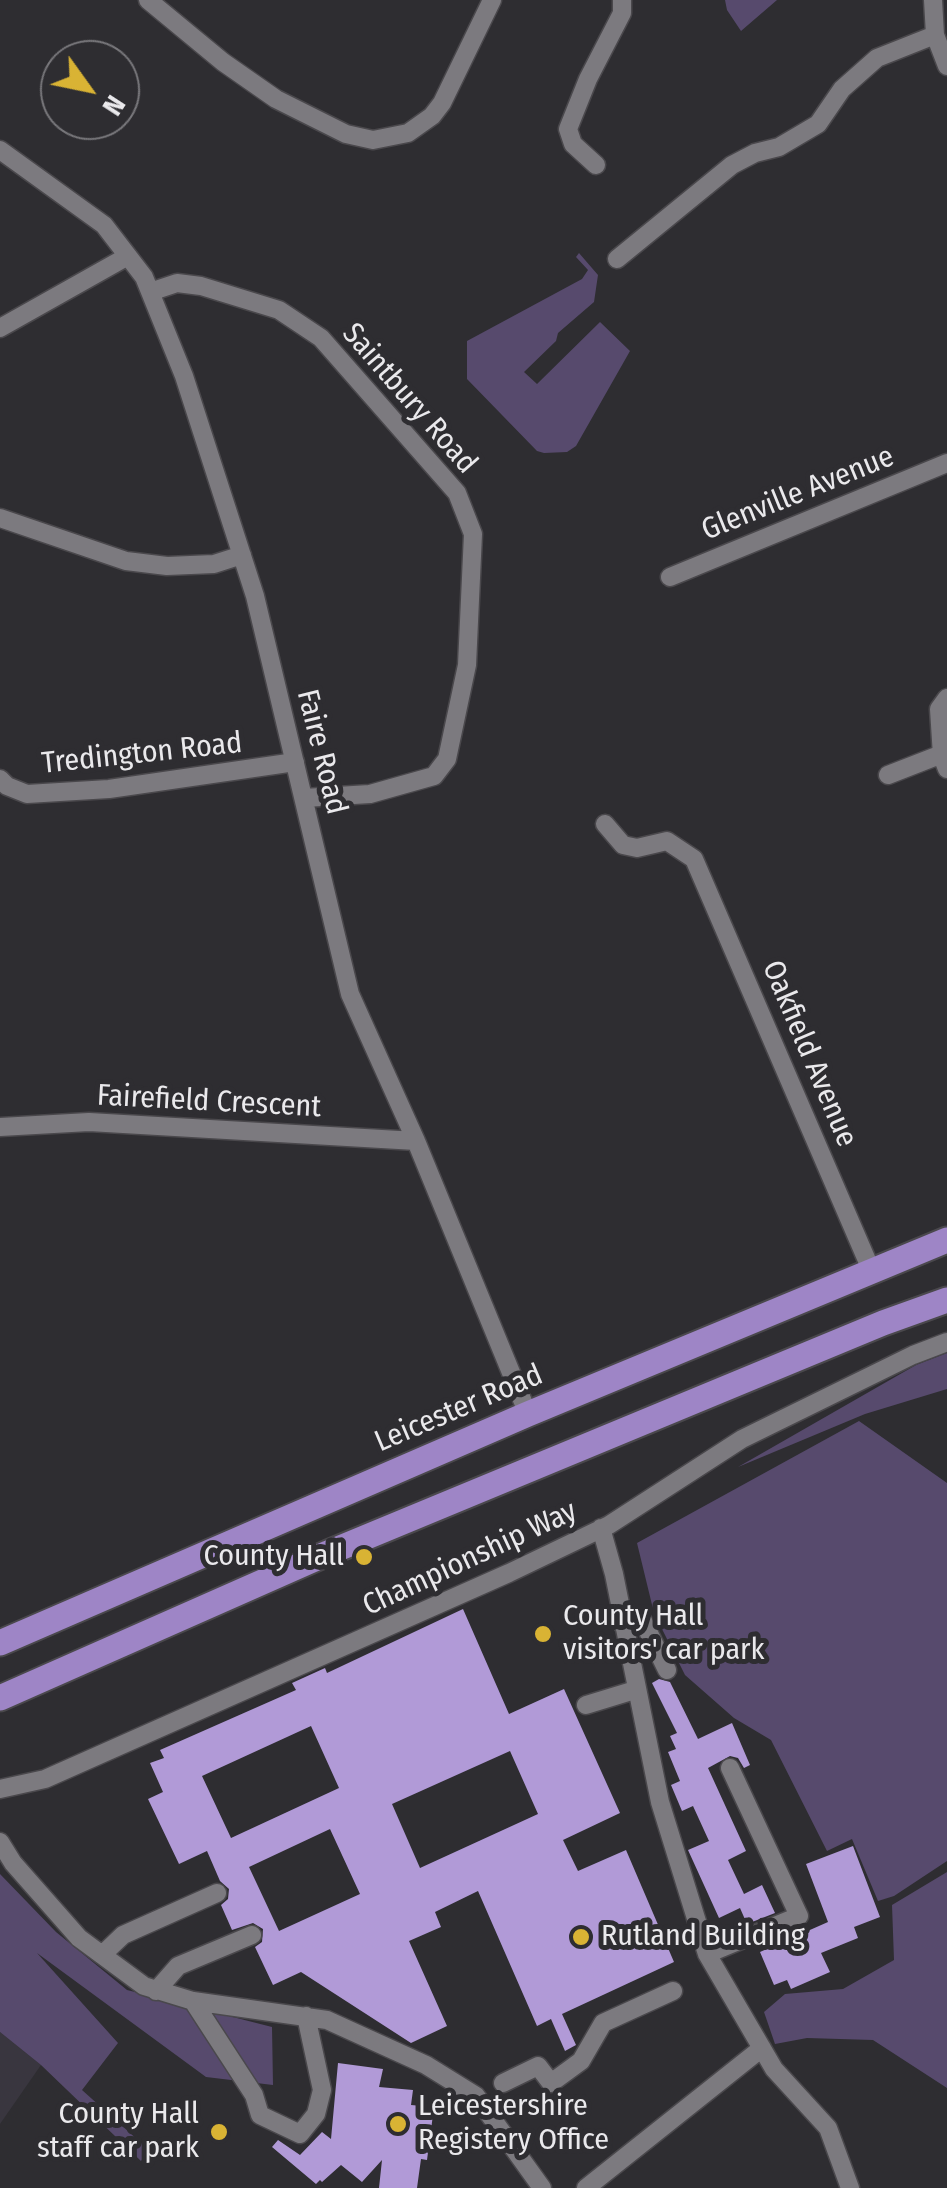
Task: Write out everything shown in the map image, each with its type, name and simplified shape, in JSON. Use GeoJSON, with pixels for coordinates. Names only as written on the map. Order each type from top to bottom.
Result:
{"type":"FeatureCollection","features":[{"type":"Feature","properties":{"kind":"highway","name":"Leicester Road"},"geometry":{"type":"LineString","coordinates":[[0,1643],[528,1414],[947,1240]]}},
{"type":"Feature","properties":{"kind":"highway"},"geometry":{"type":"LineString","coordinates":[[0,1698],[328,1553],[947,1300]]}},
{"type":"Feature","properties":{"kind":"street"},"geometry":{"type":"LineString","coordinates":[[148,0],[223,62],[276,99],[346,134],[373,140],[408,133],[432,116],[492,0]]}},
{"type":"Feature","properties":{"kind":"street"},"geometry":{"type":"LineString","coordinates":[[596,164],[574,144],[568,129],[588,79],[622,14],[622,0]]}},
{"type":"Feature","properties":{"kind":"street"},"geometry":{"type":"LineString","coordinates":[[933,0],[947,66]]}},
{"type":"Feature","properties":{"kind":"street"},"geometry":{"type":"LineString","coordinates":[[617,260],[732,166],[779,147],[818,124],[842,89],[877,58],[939,28]]}},
{"type":"Feature","properties":{"kind":"street","name":"Faire Road"},"geometry":{"type":"LineString","coordinates":[[0,150],[104,225],[144,277],[184,376],[255,596],[350,994],[416,1141],[528,1414]]}},
{"type":"Feature","properties":{"kind":"street"},"geometry":{"type":"LineString","coordinates":[[0,328],[128,256]]}},
{"type":"Feature","properties":{"kind":"street","name":"Saintbury Road"},"geometry":{"type":"LineString","coordinates":[[150,292],[177,283],[201,286],[279,310],[322,338],[457,493],[473,534],[467,665],[447,759],[434,776],[370,794],[304,798]]}},
{"type":"Feature","properties":{"kind":"street","name":"Glenville Avenue"},"geometry":{"type":"LineString","coordinates":[[670,577],[947,463]]}},
{"type":"Feature","properties":{"kind":"street"},"geometry":{"type":"LineString","coordinates":[[0,518],[126,561],[167,566],[214,564],[242,555]]}},
{"type":"Feature","properties":{"kind":"street"},"geometry":{"type":"LineString","coordinates":[[888,775],[944,762],[939,709],[947,698]]}},
{"type":"Feature","properties":{"kind":"street","name":"Tredington Road"},"geometry":{"type":"LineString","coordinates":[[0,779],[27,794],[128,787],[295,762]]}},
{"type":"Feature","properties":{"kind":"street","name":"Oakfield Avenue"},"geometry":{"type":"LineString","coordinates":[[605,824],[623,845],[638,848],[667,841],[694,859],[872,1272]]}},
{"type":"Feature","properties":{"kind":"street","name":"Fairefield Crescent"},"geometry":{"type":"LineString","coordinates":[[0,1127],[89,1122],[416,1141]]}},
{"type":"Feature","properties":{"kind":"street","name":"Championship Way"},"geometry":{"type":"LineString","coordinates":[[0,1789],[46,1779],[470,1591],[601,1528],[742,1439],[947,1342]]}},
{"type":"Feature","properties":{"kind":"street"},"geometry":{"type":"LineString","coordinates":[[601,1528],[660,1802],[707,1954],[774,2069],[828,2128],[850,2188]]}},
{"type":"Feature","properties":{"kind":"street"},"geometry":{"type":"LineString","coordinates":[[623,1624],[643,1621],[666,1670]]}},
{"type":"Feature","properties":{"kind":"street"},"geometry":{"type":"LineString","coordinates":[[586,1705],[635,1690]]}},
{"type":"Feature","properties":{"kind":"street"},"geometry":{"type":"LineString","coordinates":[[707,1954],[800,1916],[730,1768]]}},
{"type":"Feature","properties":{"kind":"street"},"geometry":{"type":"LineString","coordinates":[[0,1842],[79,1938],[156,1990],[193,2002],[327,2020],[426,2064],[476,2096],[542,2188]]}},
{"type":"Feature","properties":{"kind":"street"},"geometry":{"type":"LineString","coordinates":[[102,1955],[123,1936],[217,1893]]}},
{"type":"Feature","properties":{"kind":"street"},"geometry":{"type":"LineString","coordinates":[[156,1990],[178,1966],[252,1935]]}},
{"type":"Feature","properties":{"kind":"street"},"geometry":{"type":"LineString","coordinates":[[504,2083],[538,2066],[551,2082],[581,2061],[604,2023],[674,1991]]}},
{"type":"Feature","properties":{"kind":"street"},"geometry":{"type":"LineString","coordinates":[[193,2002],[254,2095],[260,2115],[300,2134],[316,2114],[322,2090],[306,2016]]}},
{"type":"Feature","properties":{"kind":"street"},"geometry":{"type":"LineString","coordinates":[[586,2188],[762,2048]]}},
{"type":"Feature","properties":{"kind":"shaded area"},"geometry":{"type":"Polygon","coordinates":[[[725,0],[777,0],[741,31],[725,0]]]}},
{"type":"Feature","properties":{"kind":"shaded area"},"geometry":{"type":"Polygon","coordinates":[[[579,253],[598,275],[594,302],[558,333],[556,341],[524,372],[537,384],[600,322],[630,351],[576,446],[567,452],[544,453],[537,451],[467,379],[467,341],[582,279],[588,270],[576,257],[579,253]]]}},
{"type":"Feature","properties":{"kind":"shaded area"},"geometry":{"type":"Polygon","coordinates":[[[947,1353],[947,1389],[865,1414],[738,1467],[916,1365],[947,1353]]]}},
{"type":"Feature","properties":{"kind":"shaded area"},"geometry":{"type":"Polygon","coordinates":[[[859,1421],[947,1483],[947,1861],[894,1896],[878,1901],[852,1839],[827,1851],[771,1740],[734,1718],[685,1675],[654,1613],[637,1543],[859,1421]]]}},
{"type":"Feature","properties":{"kind":"shaded area"},"geometry":{"type":"Polygon","coordinates":[[[947,1872],[947,2088],[873,2040],[807,2038],[775,2044],[764,2012],[785,1994],[843,1989],[894,1960],[892,1905],[947,1872]]]}},
{"type":"Feature","properties":{"kind":"shaded area"},"geometry":{"type":"Polygon","coordinates":[[[0,1874],[56,1932],[127,1990],[272,2027],[273,2085],[206,2077],[37,1953],[118,2043],[82,2090],[149,2150],[141,2161],[41,2065],[0,2032],[0,1874]]]}},
{"type":"Feature","properties":{"kind":"shaded area"},"geometry":{"type":"Polygon","coordinates":[[[0,2032],[41,2065],[0,2124],[0,2032]]]}},
{"type":"Feature","properties":{"kind":"building"},"geometry":{"type":"Polygon","coordinates":[[[463,1609],[509,1714],[564,1689],[620,1813],[563,1840],[578,1871],[626,1850],[674,1962],[562,2014],[576,2045],[565,2051],[551,2019],[537,2026],[478,1891],[435,1912],[441,1927],[409,1941],[447,2026],[411,2043],[301,1972],[273,1985],[255,1947],[262,1942],[263,1929],[253,1923],[232,1930],[221,1905],[228,1899],[229,1889],[220,1881],[207,1851],[179,1864],[148,1799],[163,1792],[150,1763],[164,1758],[160,1750],[296,1690],[292,1683],[325,1668],[327,1673],[463,1609]],[[311,1726],[202,1776],[231,1838],[339,1788],[311,1726]],[[510,1751],[392,1804],[420,1868],[538,1814],[510,1751]],[[330,1829],[249,1867],[279,1931],[360,1894],[330,1829]]]}},
{"type":"Feature","properties":{"kind":"building"},"geometry":{"type":"Polygon","coordinates":[[[659,1679],[670,1682],[698,1739],[732,1723],[750,1765],[744,1768],[738,1758],[730,1756],[708,1768],[746,1851],[728,1860],[744,1894],[762,1885],[775,1913],[747,1924],[740,1908],[719,1918],[688,1850],[709,1841],[693,1806],[682,1811],[671,1785],[680,1781],[668,1752],[676,1749],[670,1736],[677,1733],[652,1683],[659,1679]]]}},
{"type":"Feature","properties":{"kind":"building"},"geometry":{"type":"Polygon","coordinates":[[[853,1846],[880,1917],[854,1927],[858,1938],[821,1953],[830,1972],[791,1989],[787,1980],[774,1985],[760,1952],[828,1922],[806,1864],[853,1846]]]}},
{"type":"Feature","properties":{"kind":"building","name":"Leicestershire Registery Office"},"geometry":{"type":"Polygon","coordinates":[[[338,2063],[383,2069],[379,2087],[413,2090],[411,2105],[434,2107],[427,2160],[421,2159],[417,2188],[379,2188],[382,2160],[362,2182],[341,2165],[316,2184],[272,2147],[278,2140],[300,2155],[322,2132],[331,2139],[338,2063]]]}},
{"type":"Feature","properties":{"kind":"place","name":"County Hall"},"geometry":{"type":"Point","coordinates":[364,1557]}},
{"type":"Feature","properties":{"kind":"place","name":"County Hall visitors' car park"},"geometry":{"type":"Point","coordinates":[543,1634]}},
{"type":"Feature","properties":{"kind":"place","name":"Rutland Building"},"geometry":{"type":"Point","coordinates":[581,1937]}},
{"type":"Feature","properties":{"kind":"place","name":"Leicestershire Registery Office"},"geometry":{"type":"Point","coordinates":[398,2124]}},
{"type":"Feature","properties":{"kind":"place","name":"County Hall staff car park"},"geometry":{"type":"Point","coordinates":[219,2132]}}]}
